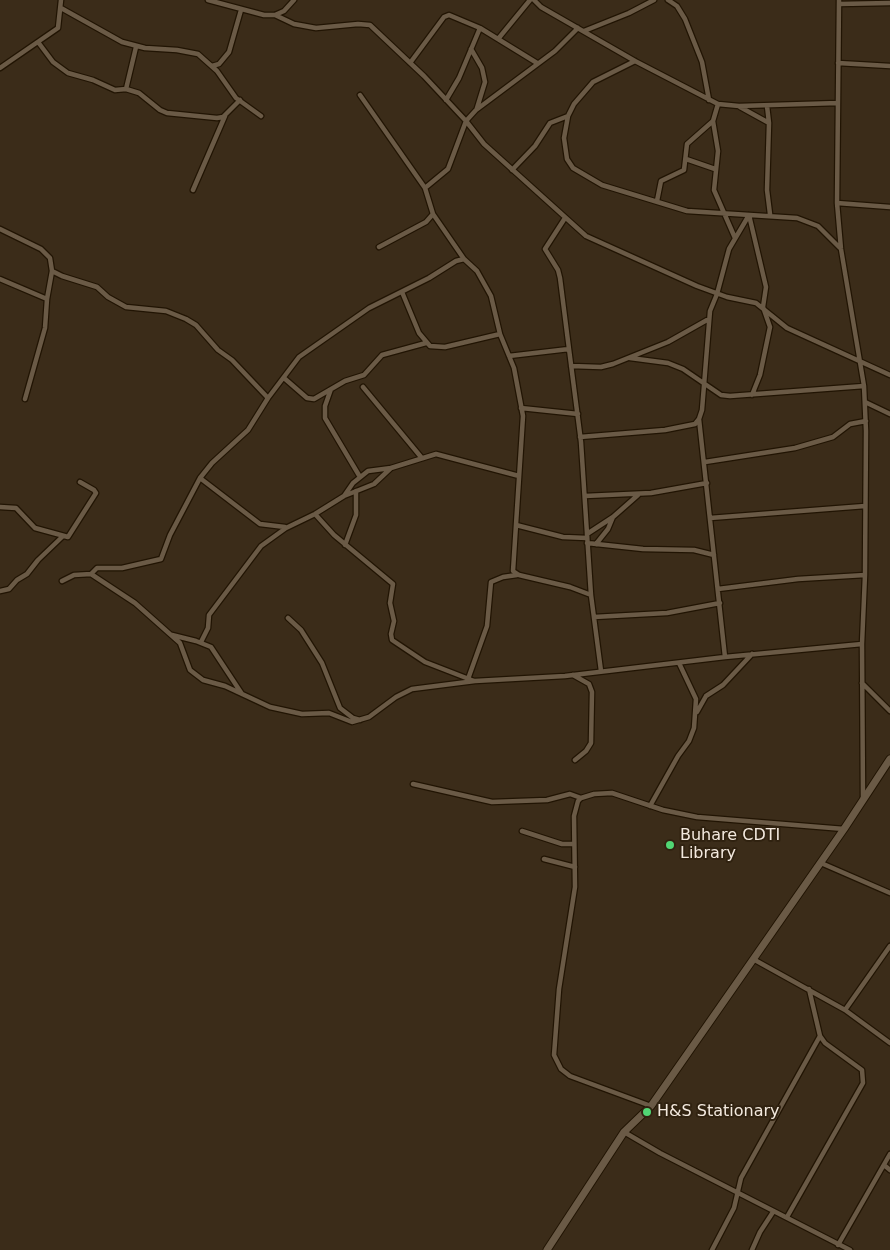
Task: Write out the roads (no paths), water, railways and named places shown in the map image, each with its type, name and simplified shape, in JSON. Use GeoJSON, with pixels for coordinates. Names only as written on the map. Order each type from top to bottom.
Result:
{"type":"FeatureCollection","features":[{"type":"Feature","properties":{"kind":"main road"},"geometry":{"type":"LineString","coordinates":[[548,1250],[624,1132],[651,1106],[821,863],[890,759]]}},
{"type":"Feature","properties":{"kind":"street"},"geometry":{"type":"LineString","coordinates":[[0,68],[58,28],[61,0]]}},
{"type":"Feature","properties":{"kind":"street"},"geometry":{"type":"LineString","coordinates":[[208,0],[264,15],[275,15],[284,11],[294,0]]}},
{"type":"Feature","properties":{"kind":"street"},"geometry":{"type":"LineString","coordinates":[[498,39],[530,0]]}},
{"type":"Feature","properties":{"kind":"street"},"geometry":{"type":"LineString","coordinates":[[534,0],[541,7],[635,61],[718,104],[766,106],[838,103]]}},
{"type":"Feature","properties":{"kind":"street"},"geometry":{"type":"LineString","coordinates":[[584,30],[629,13],[654,0]]}},
{"type":"Feature","properties":{"kind":"street"},"geometry":{"type":"LineString","coordinates":[[668,0],[678,6],[685,19],[702,62],[709,100]]}},
{"type":"Feature","properties":{"kind":"street"},"geometry":{"type":"LineString","coordinates":[[864,798],[862,644],[865,575],[866,421],[861,363],[841,249],[837,203],[839,2],[890,3]]}},
{"type":"Feature","properties":{"kind":"street"},"geometry":{"type":"LineString","coordinates":[[61,8],[111,37],[136,46],[198,54],[212,66],[240,100],[261,116]]}},
{"type":"Feature","properties":{"kind":"street"},"geometry":{"type":"LineString","coordinates":[[212,66],[219,64],[229,52],[241,10]]}},
{"type":"Feature","properties":{"kind":"street"},"geometry":{"type":"LineString","coordinates":[[275,15],[294,24],[316,28],[358,24],[370,25],[410,62],[466,121],[484,144],[586,236],[600,244],[652,264],[718,294],[751,301],[763,307],[775,320],[787,328],[890,375]]}},
{"type":"Feature","properties":{"kind":"street"},"geometry":{"type":"LineString","coordinates":[[410,62],[444,17],[454,16],[480,28],[536,64]]}},
{"type":"Feature","properties":{"kind":"street"},"geometry":{"type":"LineString","coordinates":[[446,100],[459,78],[480,28]]}},
{"type":"Feature","properties":{"kind":"street"},"geometry":{"type":"LineString","coordinates":[[425,188],[448,169],[466,121],[476,110],[564,44],[578,28]]}},
{"type":"Feature","properties":{"kind":"street"},"geometry":{"type":"LineString","coordinates":[[38,42],[53,62],[68,73],[93,80],[115,90],[126,88],[139,93],[160,110],[217,118],[226,114],[240,100]]}},
{"type":"Feature","properties":{"kind":"street"},"geometry":{"type":"LineString","coordinates":[[126,88],[136,46]]}},
{"type":"Feature","properties":{"kind":"street"},"geometry":{"type":"LineString","coordinates":[[471,49],[482,68],[485,82],[476,110]]}},
{"type":"Feature","properties":{"kind":"street"},"geometry":{"type":"LineString","coordinates":[[635,61],[594,82],[582,92],[568,116],[564,148],[567,159],[573,168],[602,185],[687,211],[724,215],[770,214],[808,221],[826,232],[841,249]]}},
{"type":"Feature","properties":{"kind":"street"},"geometry":{"type":"LineString","coordinates":[[838,63],[890,66]]}},
{"type":"Feature","properties":{"kind":"street"},"geometry":{"type":"LineString","coordinates":[[360,95],[425,188],[433,214],[464,260],[477,271],[485,282],[500,334],[509,356],[521,408],[522,429],[514,573],[591,595]]}},
{"type":"Feature","properties":{"kind":"street"},"geometry":{"type":"LineString","coordinates":[[718,104],[713,121],[718,151],[714,190],[735,238]]}},
{"type":"Feature","properties":{"kind":"street"},"geometry":{"type":"LineString","coordinates":[[739,106],[769,123]]}},
{"type":"Feature","properties":{"kind":"street"},"geometry":{"type":"LineString","coordinates":[[766,106],[769,123],[767,190],[770,214]]}},
{"type":"Feature","properties":{"kind":"street"},"geometry":{"type":"LineString","coordinates":[[193,190],[226,114]]}},
{"type":"Feature","properties":{"kind":"street"},"geometry":{"type":"LineString","coordinates":[[512,170],[535,146],[550,122],[568,116]]}},
{"type":"Feature","properties":{"kind":"street"},"geometry":{"type":"LineString","coordinates":[[657,201],[661,181],[684,170],[687,144],[713,121]]}},
{"type":"Feature","properties":{"kind":"street"},"geometry":{"type":"LineString","coordinates":[[686,158],[715,169]]}},
{"type":"Feature","properties":{"kind":"street"},"geometry":{"type":"LineString","coordinates":[[837,203],[890,207]]}},
{"type":"Feature","properties":{"kind":"street"},"geometry":{"type":"LineString","coordinates":[[378,247],[426,222],[433,214]]}},
{"type":"Feature","properties":{"kind":"street"},"geometry":{"type":"LineString","coordinates":[[580,436],[665,430],[695,424],[699,419],[702,410],[707,320],[718,294],[725,261],[735,238],[749,215]]}},
{"type":"Feature","properties":{"kind":"street"},"geometry":{"type":"LineString","coordinates":[[749,215],[766,287],[763,307],[770,327],[760,375],[752,395]]}},
{"type":"Feature","properties":{"kind":"street"},"geometry":{"type":"LineString","coordinates":[[565,218],[545,250],[558,270],[570,349],[580,436],[591,595],[601,671]]}},
{"type":"Feature","properties":{"kind":"street"},"geometry":{"type":"LineString","coordinates":[[0,229],[47,253],[50,258],[52,271],[47,299],[45,328],[25,399]]}},
{"type":"Feature","properties":{"kind":"street"},"geometry":{"type":"LineString","coordinates":[[62,581],[74,575],[91,574],[98,568],[122,568],[161,559],[173,528],[200,478],[212,463],[248,430],[268,398],[299,357],[310,347],[369,308],[402,292],[456,261],[464,260]]}},
{"type":"Feature","properties":{"kind":"street"},"geometry":{"type":"LineString","coordinates":[[52,271],[97,287],[108,298],[126,307],[166,311],[186,318],[196,325],[218,350],[236,364],[268,398]]}},
{"type":"Feature","properties":{"kind":"street"},"geometry":{"type":"LineString","coordinates":[[0,279],[47,299]]}},
{"type":"Feature","properties":{"kind":"street"},"geometry":{"type":"LineString","coordinates":[[402,292],[419,333],[426,343],[437,348],[500,334]]}},
{"type":"Feature","properties":{"kind":"street"},"geometry":{"type":"LineString","coordinates":[[571,366],[601,367],[630,358],[668,342],[707,320]]}},
{"type":"Feature","properties":{"kind":"street"},"geometry":{"type":"LineString","coordinates":[[284,378],[310,399],[318,398],[331,389],[364,375],[382,356],[426,343]]}},
{"type":"Feature","properties":{"kind":"street"},"geometry":{"type":"LineString","coordinates":[[509,356],[570,349]]}},
{"type":"Feature","properties":{"kind":"street"},"geometry":{"type":"LineString","coordinates":[[630,358],[668,364],[683,369],[721,395],[752,395],[864,386]]}},
{"type":"Feature","properties":{"kind":"street"},"geometry":{"type":"LineString","coordinates":[[363,388],[421,458]]}},
{"type":"Feature","properties":{"kind":"street"},"geometry":{"type":"LineString","coordinates":[[331,389],[325,406],[325,418],[360,477]]}},
{"type":"Feature","properties":{"kind":"street"},"geometry":{"type":"LineString","coordinates":[[865,402],[890,414]]}},
{"type":"Feature","properties":{"kind":"street"},"geometry":{"type":"LineString","coordinates":[[521,408],[578,414]]}},
{"type":"Feature","properties":{"kind":"street"},"geometry":{"type":"LineString","coordinates":[[699,419],[725,656]]}},
{"type":"Feature","properties":{"kind":"street"},"geometry":{"type":"LineString","coordinates":[[705,462],[795,448],[833,437],[850,424],[866,421]]}},
{"type":"Feature","properties":{"kind":"street"},"geometry":{"type":"LineString","coordinates":[[344,496],[360,477],[375,468],[391,468],[436,454],[519,476]]}},
{"type":"Feature","properties":{"kind":"street"},"geometry":{"type":"LineString","coordinates":[[201,642],[208,628],[209,616],[249,559],[261,546],[286,528],[315,514],[344,496],[374,484],[391,468]]}},
{"type":"Feature","properties":{"kind":"street"},"geometry":{"type":"LineString","coordinates":[[200,478],[260,524],[286,528]]}},
{"type":"Feature","properties":{"kind":"street"},"geometry":{"type":"LineString","coordinates":[[0,507],[16,508],[32,526],[62,537],[68,537],[95,495],[94,490],[80,482]]}},
{"type":"Feature","properties":{"kind":"street"},"geometry":{"type":"LineString","coordinates":[[584,496],[638,495],[707,483]]}},
{"type":"Feature","properties":{"kind":"street"},"geometry":{"type":"LineString","coordinates":[[345,545],[356,515],[356,491]]}},
{"type":"Feature","properties":{"kind":"street"},"geometry":{"type":"LineString","coordinates":[[587,538],[638,495]]}},
{"type":"Feature","properties":{"kind":"street"},"geometry":{"type":"LineString","coordinates":[[710,518],[865,506]]}},
{"type":"Feature","properties":{"kind":"street"},"geometry":{"type":"LineString","coordinates":[[315,514],[345,545],[393,584],[390,603],[393,617],[392,640],[425,662],[475,681]]}},
{"type":"Feature","properties":{"kind":"street"},"geometry":{"type":"LineString","coordinates":[[596,544],[608,529],[613,516]]}},
{"type":"Feature","properties":{"kind":"street"},"geometry":{"type":"LineString","coordinates":[[516,525],[563,537],[587,538],[596,544],[643,549],[694,550],[714,555]]}},
{"type":"Feature","properties":{"kind":"street"},"geometry":{"type":"LineString","coordinates":[[0,591],[9,590],[62,537]]}},
{"type":"Feature","properties":{"kind":"street"},"geometry":{"type":"LineString","coordinates":[[91,574],[135,604],[180,643],[190,670],[203,680],[258,703],[286,711],[302,714],[329,713],[352,722],[362,721],[396,697],[412,689],[475,681],[573,675],[725,656],[862,644]]}},
{"type":"Feature","properties":{"kind":"street"},"geometry":{"type":"LineString","coordinates":[[468,679],[487,626],[491,582],[502,577],[519,575]]}},
{"type":"Feature","properties":{"kind":"street"},"geometry":{"type":"LineString","coordinates":[[718,588],[798,579],[865,575]]}},
{"type":"Feature","properties":{"kind":"street"},"geometry":{"type":"LineString","coordinates":[[594,617],[667,613],[720,603]]}},
{"type":"Feature","properties":{"kind":"street"},"geometry":{"type":"LineString","coordinates":[[288,618],[301,630],[322,663],[340,708],[353,718],[362,721]]}},
{"type":"Feature","properties":{"kind":"street"},"geometry":{"type":"LineString","coordinates":[[171,635],[201,642],[215,652],[242,695]]}},
{"type":"Feature","properties":{"kind":"street"},"geometry":{"type":"LineString","coordinates":[[696,713],[706,696],[723,685],[752,654]]}},
{"type":"Feature","properties":{"kind":"street"},"geometry":{"type":"LineString","coordinates":[[650,806],[693,732],[696,699],[679,663]]}},
{"type":"Feature","properties":{"kind":"street"},"geometry":{"type":"LineString","coordinates":[[573,675],[589,684],[592,692],[591,743],[586,751],[575,760]]}},
{"type":"Feature","properties":{"kind":"street"},"geometry":{"type":"LineString","coordinates":[[862,683],[890,711]]}},
{"type":"Feature","properties":{"kind":"street"},"geometry":{"type":"LineString","coordinates":[[413,784],[492,802],[548,800],[570,794],[581,798],[601,793],[612,793],[650,806],[687,815],[722,820],[844,829]]}},
{"type":"Feature","properties":{"kind":"street"},"geometry":{"type":"LineString","coordinates":[[581,798],[576,806],[574,844],[575,887],[556,1017],[555,1059],[561,1069],[570,1076],[651,1106]]}},
{"type":"Feature","properties":{"kind":"street"},"geometry":{"type":"LineString","coordinates":[[522,831],[562,844],[574,844]]}},
{"type":"Feature","properties":{"kind":"street"},"geometry":{"type":"LineString","coordinates":[[544,859],[575,867]]}},
{"type":"Feature","properties":{"kind":"street"},"geometry":{"type":"LineString","coordinates":[[821,863],[890,893]]}},
{"type":"Feature","properties":{"kind":"street"},"geometry":{"type":"LineString","coordinates":[[846,1010],[890,946]]}},
{"type":"Feature","properties":{"kind":"street"},"geometry":{"type":"LineString","coordinates":[[753,959],[846,1010],[890,1043]]}},
{"type":"Feature","properties":{"kind":"street"},"geometry":{"type":"LineString","coordinates":[[787,1216],[863,1083],[862,1070],[825,1043],[820,1036],[809,989]]}},
{"type":"Feature","properties":{"kind":"street"},"geometry":{"type":"LineString","coordinates":[[712,1250],[733,1213],[746,1170],[820,1036]]}},
{"type":"Feature","properties":{"kind":"street"},"geometry":{"type":"LineString","coordinates":[[624,1132],[650,1148],[773,1212],[787,1216],[850,1250]]}},
{"type":"Feature","properties":{"kind":"street"},"geometry":{"type":"LineString","coordinates":[[838,1245],[890,1154]]}},
{"type":"Feature","properties":{"kind":"street"},"geometry":{"type":"LineString","coordinates":[[884,1165],[890,1170]]}},
{"type":"Feature","properties":{"kind":"street"},"geometry":{"type":"LineString","coordinates":[[752,1250],[773,1212]]}},
{"type":"Feature","properties":{"kind":"place","name":"Buhare CDTI Library"},"geometry":{"type":"Point","coordinates":[670,845]}},
{"type":"Feature","properties":{"kind":"place","name":"H&S Stationary"},"geometry":{"type":"Point","coordinates":[647,1112]}}]}
